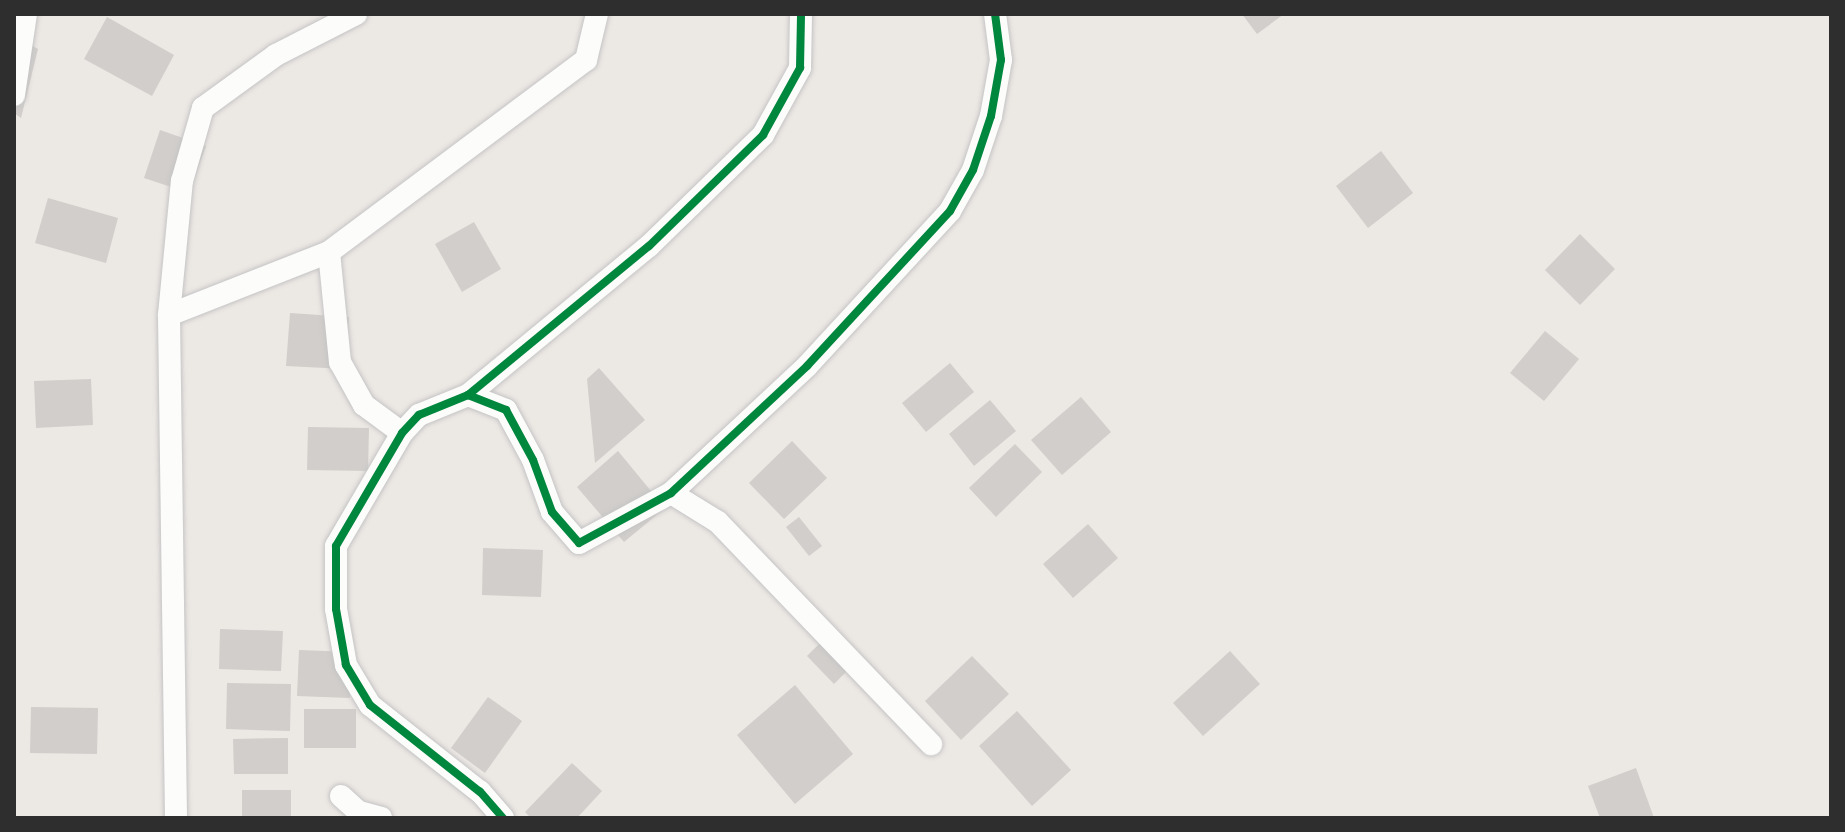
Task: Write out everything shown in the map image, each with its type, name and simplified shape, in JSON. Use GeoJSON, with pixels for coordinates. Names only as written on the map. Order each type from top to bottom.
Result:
{"type":"FeatureCollection","features":[{"type":"Feature","properties":{"kind":"street"},"geometry":{"type":"LineString","coordinates":[[14,95],[26,14]]}},
{"type":"Feature","properties":{"kind":"street"},"geometry":{"type":"LineString","coordinates":[[176,818],[169,315],[182,181],[203,108],[276,55],[356,14]]}},
{"type":"Feature","properties":{"kind":"street"},"geometry":{"type":"LineString","coordinates":[[169,315],[329,252],[586,60],[597,14]]}},
{"type":"Feature","properties":{"kind":"street"},"geometry":{"type":"LineString","coordinates":[[503,818],[480,792],[370,705],[346,665],[336,609],[336,546],[402,433],[419,415],[468,395],[649,246],[763,135],[800,68],[801,14]]}},
{"type":"Feature","properties":{"kind":"street"},"geometry":{"type":"LineString","coordinates":[[468,395],[506,410],[533,460],[552,512],[579,543],[671,493],[807,366],[950,211],[973,170],[991,116],[1001,60],[995,14]]}},
{"type":"Feature","properties":{"kind":"street"},"geometry":{"type":"LineString","coordinates":[[329,252],[340,362],[364,405],[402,433]]}},
{"type":"Feature","properties":{"kind":"street"},"geometry":{"type":"LineString","coordinates":[[671,493],[718,522],[931,744]]}},
{"type":"Feature","properties":{"kind":"street"},"geometry":{"type":"LineString","coordinates":[[341,796],[359,812],[381,818]]}},
{"type":"Feature","properties":{"kind":"building"},"geometry":{"type":"Polygon","coordinates":[[[1242,14],[1284,14],[1257,34],[1242,14]]]}},
{"type":"Feature","properties":{"kind":"building"},"geometry":{"type":"Polygon","coordinates":[[[107,17],[174,55],[152,96],[84,59],[107,17]]]}},
{"type":"Feature","properties":{"kind":"building"},"geometry":{"type":"Polygon","coordinates":[[[14,35],[38,49],[21,118],[14,113],[14,35]]]}},
{"type":"Feature","properties":{"kind":"building"},"geometry":{"type":"Polygon","coordinates":[[[160,130],[206,146],[189,193],[144,178],[160,130]]]}},
{"type":"Feature","properties":{"kind":"building"},"geometry":{"type":"Polygon","coordinates":[[[1381,151],[1413,193],[1368,228],[1336,186],[1381,151]]]}},
{"type":"Feature","properties":{"kind":"building"},"geometry":{"type":"Polygon","coordinates":[[[48,198],[118,218],[106,263],[35,243],[48,198]]]}},
{"type":"Feature","properties":{"kind":"building"},"geometry":{"type":"Polygon","coordinates":[[[474,222],[501,269],[462,292],[435,244],[474,222]]]}},
{"type":"Feature","properties":{"kind":"building"},"geometry":{"type":"Polygon","coordinates":[[[1580,234],[1615,269],[1580,305],[1545,270],[1580,234]]]}},
{"type":"Feature","properties":{"kind":"building"},"geometry":{"type":"Polygon","coordinates":[[[290,313],[349,317],[346,369],[286,366],[290,313]]]}},
{"type":"Feature","properties":{"kind":"building"},"geometry":{"type":"Polygon","coordinates":[[[1545,331],[1579,359],[1544,401],[1510,373],[1545,331]]]}},
{"type":"Feature","properties":{"kind":"building"},"geometry":{"type":"Polygon","coordinates":[[[950,363],[974,392],[926,432],[902,403],[950,363]]]}},
{"type":"Feature","properties":{"kind":"building"},"geometry":{"type":"Polygon","coordinates":[[[599,368],[645,420],[595,463],[587,379],[599,368]]]}},
{"type":"Feature","properties":{"kind":"building"},"geometry":{"type":"Polygon","coordinates":[[[91,379],[93,425],[36,428],[34,381],[91,379]]]}},
{"type":"Feature","properties":{"kind":"building"},"geometry":{"type":"Polygon","coordinates":[[[1081,397],[1111,432],[1062,475],[1031,440],[1081,397]]]}},
{"type":"Feature","properties":{"kind":"building"},"geometry":{"type":"Polygon","coordinates":[[[990,400],[1016,431],[974,466],[949,434],[990,400]]]}},
{"type":"Feature","properties":{"kind":"building"},"geometry":{"type":"Polygon","coordinates":[[[308,427],[369,428],[368,471],[307,470],[308,427]]]}},
{"type":"Feature","properties":{"kind":"building"},"geometry":{"type":"Polygon","coordinates":[[[792,441],[827,478],[784,519],[749,483],[792,441]]]}},
{"type":"Feature","properties":{"kind":"building"},"geometry":{"type":"Polygon","coordinates":[[[1015,444],[1042,472],[996,517],[969,488],[1015,444]]]}},
{"type":"Feature","properties":{"kind":"building"},"geometry":{"type":"Polygon","coordinates":[[[618,451],[665,508],[624,542],[577,487],[618,451]]]}},
{"type":"Feature","properties":{"kind":"building"},"geometry":{"type":"Polygon","coordinates":[[[799,517],[822,546],[809,556],[786,527],[799,517]]]}},
{"type":"Feature","properties":{"kind":"building"},"geometry":{"type":"Polygon","coordinates":[[[1088,524],[1118,558],[1073,598],[1043,564],[1088,524]]]}},
{"type":"Feature","properties":{"kind":"building"},"geometry":{"type":"Polygon","coordinates":[[[483,548],[543,550],[541,597],[482,595],[483,548]]]}},
{"type":"Feature","properties":{"kind":"building"},"geometry":{"type":"Polygon","coordinates":[[[220,629],[283,631],[281,671],[219,669],[220,629]]]}},
{"type":"Feature","properties":{"kind":"building"},"geometry":{"type":"Polygon","coordinates":[[[830,633],[857,661],[834,684],[807,656],[830,633]]]}},
{"type":"Feature","properties":{"kind":"building"},"geometry":{"type":"Polygon","coordinates":[[[299,650],[352,652],[350,698],[297,696],[299,650]]]}},
{"type":"Feature","properties":{"kind":"building"},"geometry":{"type":"Polygon","coordinates":[[[1230,651],[1260,684],[1203,736],[1173,703],[1230,651]]]}},
{"type":"Feature","properties":{"kind":"building"},"geometry":{"type":"Polygon","coordinates":[[[972,656],[1009,694],[961,740],[925,701],[972,656]]]}},
{"type":"Feature","properties":{"kind":"building"},"geometry":{"type":"Polygon","coordinates":[[[227,683],[291,684],[290,731],[226,729],[227,683]]]}},
{"type":"Feature","properties":{"kind":"building"},"geometry":{"type":"Polygon","coordinates":[[[795,685],[853,754],[795,804],[737,735],[795,685]]]}},
{"type":"Feature","properties":{"kind":"building"},"geometry":{"type":"Polygon","coordinates":[[[488,697],[522,721],[485,773],[451,748],[488,697]]]}},
{"type":"Feature","properties":{"kind":"building"},"geometry":{"type":"Polygon","coordinates":[[[31,707],[98,708],[97,754],[30,753],[31,707]]]}},
{"type":"Feature","properties":{"kind":"building"},"geometry":{"type":"Polygon","coordinates":[[[304,709],[356,709],[356,748],[304,748],[304,709]]]}},
{"type":"Feature","properties":{"kind":"building"},"geometry":{"type":"Polygon","coordinates":[[[1017,711],[1071,770],[1032,806],[979,746],[1017,711]]]}},
{"type":"Feature","properties":{"kind":"building"},"geometry":{"type":"Polygon","coordinates":[[[288,738],[288,774],[234,774],[233,739],[288,738]]]}},
{"type":"Feature","properties":{"kind":"building"},"geometry":{"type":"Polygon","coordinates":[[[572,763],[602,791],[577,818],[531,818],[525,812],[572,763]]]}},
{"type":"Feature","properties":{"kind":"building"},"geometry":{"type":"Polygon","coordinates":[[[1636,768],[1654,818],[1600,818],[1588,786],[1636,768]]]}},
{"type":"Feature","properties":{"kind":"building"},"geometry":{"type":"Polygon","coordinates":[[[242,790],[291,790],[291,818],[242,818],[242,790]]]}},
{"type":"Feature","properties":{"kind":"cycle path"},"geometry":{"type":"LineString","coordinates":[[503,818],[480,792],[370,705],[346,665],[336,609],[336,546],[402,433],[419,415],[468,395],[649,246],[763,135],[800,68],[801,14]]}},
{"type":"Feature","properties":{"kind":"cycle path"},"geometry":{"type":"LineString","coordinates":[[468,395],[506,410],[533,460],[552,512],[579,543],[671,493],[807,366],[950,211],[973,170],[991,116],[1001,60],[995,14]]}}]}
